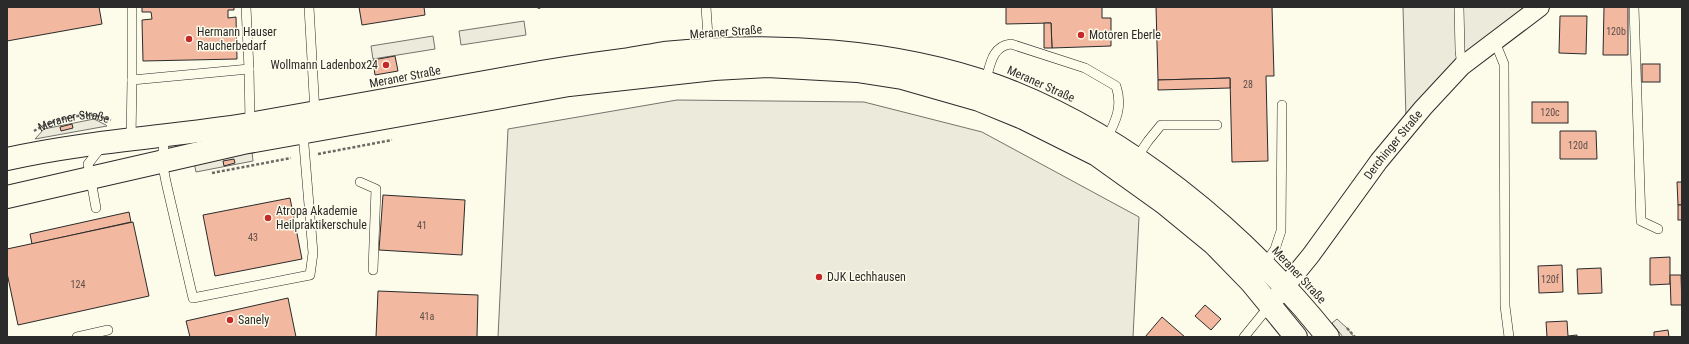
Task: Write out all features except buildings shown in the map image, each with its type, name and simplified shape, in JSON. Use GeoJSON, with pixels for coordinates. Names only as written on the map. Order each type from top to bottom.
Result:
{"type":"FeatureCollection","features":[{"type":"Feature","properties":{"kind":"main road","name":"Meraner Straße"},"geometry":{"type":"LineString","coordinates":[[7,196],[162,161],[251,133],[306,120],[576,66],[663,54],[709,50],[797,49],[847,53],[891,59],[943,71],[982,91],[1023,118],[1102,147],[1215,220],[1255,271],[1270,305],[1296,337]]}},
{"type":"Feature","properties":{"kind":"main road","name":"Meraner Straße"},"geometry":{"type":"LineString","coordinates":[[306,120],[569,85],[714,69],[767,66],[857,71],[982,91]]}},
{"type":"Feature","properties":{"kind":"main road","name":"Meraner Straße"},"geometry":{"type":"LineString","coordinates":[[7,159],[106,142],[131,129],[165,135],[251,133]]}},
{"type":"Feature","properties":{"kind":"main road","name":"Meraner Straße"},"geometry":{"type":"LineString","coordinates":[[1255,271],[1285,286],[1337,331]]}},
{"type":"Feature","properties":{"kind":"street","name":"Derchinger Straße"},"geometry":{"type":"LineString","coordinates":[[1270,305],[1311,255],[1379,161],[1423,108],[1462,66],[1540,7]]}},
{"type":"Feature","properties":{"kind":"lane"},"geometry":{"type":"LineString","coordinates":[[131,129],[132,7]]}},
{"type":"Feature","properties":{"kind":"lane"},"geometry":{"type":"LineString","coordinates":[[246,7],[250,69],[251,133]]}},
{"type":"Feature","properties":{"kind":"lane"},"geometry":{"type":"LineString","coordinates":[[165,135],[162,161],[193,298],[310,275],[313,253],[306,156],[309,7]]}},
{"type":"Feature","properties":{"kind":"lane"},"geometry":{"type":"LineString","coordinates":[[706,7],[709,50]]}},
{"type":"Feature","properties":{"kind":"lane"},"geometry":{"type":"LineString","coordinates":[[1459,7],[1460,51],[1462,66]]}},
{"type":"Feature","properties":{"kind":"lane"},"geometry":{"type":"LineString","coordinates":[[1634,7],[1641,221],[1658,229]]}},
{"type":"Feature","properties":{"kind":"lane"},"geometry":{"type":"LineString","coordinates":[[1495,42],[1504,64],[1505,306],[1509,337]]}},
{"type":"Feature","properties":{"kind":"lane"},"geometry":{"type":"LineString","coordinates":[[982,91],[996,51],[1002,45],[1011,44],[1085,68],[1116,86],[1120,96],[1120,110],[1116,122],[1102,147]]}},
{"type":"Feature","properties":{"kind":"lane"},"geometry":{"type":"LineString","coordinates":[[132,80],[250,69]]}},
{"type":"Feature","properties":{"kind":"lane"},"geometry":{"type":"LineString","coordinates":[[1255,271],[1275,249],[1281,231],[1282,105]]}},
{"type":"Feature","properties":{"kind":"lane"},"geometry":{"type":"LineString","coordinates":[[1130,166],[1161,125],[1217,125]]}},
{"type":"Feature","properties":{"kind":"lane"},"geometry":{"type":"LineString","coordinates":[[96,208],[88,164],[106,142]]}},
{"type":"Feature","properties":{"kind":"lane"},"geometry":{"type":"LineString","coordinates":[[360,182],[376,189],[373,270]]}},
{"type":"Feature","properties":{"kind":"lane"},"geometry":{"type":"LineString","coordinates":[[1244,337],[1270,305]]}},
{"type":"Feature","properties":{"kind":"lane"},"geometry":{"type":"LineString","coordinates":[[77,337],[108,330]]}},
{"type":"Feature","properties":{"kind":"path","name":"Meraner Straße"},"geometry":{"type":"LineString","coordinates":[[28,134],[48,123],[93,115],[114,121],[131,129]]}},
{"type":"Feature","properties":{"kind":"path"},"geometry":{"type":"LineString","coordinates":[[93,115],[94,119]]}},
{"type":"Feature","properties":{"kind":"path"},"geometry":{"type":"LineString","coordinates":[[211,174],[399,138]]}},
{"type":"Feature","properties":{"kind":"path"},"geometry":{"type":"LineString","coordinates":[[1337,331],[1355,337]]}},
{"type":"Feature","properties":{"kind":"shaded area"},"geometry":{"type":"Polygon","coordinates":[[[1403,7],[1540,7],[1406,119],[1403,7]]]}},
{"type":"Feature","properties":{"kind":"shaded area"},"geometry":{"type":"Polygon","coordinates":[[[524,21],[526,35],[461,45],[459,31],[524,21]]]}},
{"type":"Feature","properties":{"kind":"shaded area"},"geometry":{"type":"Polygon","coordinates":[[[433,36],[435,49],[373,59],[371,46],[433,36]]]}},
{"type":"Feature","properties":{"kind":"shaded area","name":"DJK Lechhausen"},"geometry":{"type":"Polygon","coordinates":[[[677,100],[864,102],[982,132],[1139,217],[1133,337],[498,337],[508,129],[677,100]]]}},
{"type":"Feature","properties":{"kind":"shaded area"},"geometry":{"type":"Polygon","coordinates":[[[94,119],[107,126],[35,139],[44,129],[94,119]]]}},
{"type":"Feature","properties":{"kind":"shaded area"},"geometry":{"type":"Polygon","coordinates":[[[252,151],[253,161],[196,172],[194,162],[252,151]]]}},
{"type":"Feature","properties":{"kind":"shaded area"},"geometry":{"type":"Polygon","coordinates":[[[1337,319],[1354,337],[1343,337],[1332,323],[1337,319]]]}},
{"type":"Feature","properties":{"kind":"place","name":"Motoren Eberle"},"geometry":{"type":"Point","coordinates":[1081,35]}},
{"type":"Feature","properties":{"kind":"place","name":"Hermann Hauser Raucherbedarf"},"geometry":{"type":"Point","coordinates":[189,39]}},
{"type":"Feature","properties":{"kind":"place","name":"Wollmann Ladenbox24"},"geometry":{"type":"Point","coordinates":[386,65]}},
{"type":"Feature","properties":{"kind":"place","name":"Atropa Akademie Heilpraktikerschule"},"geometry":{"type":"Point","coordinates":[268,218]}},
{"type":"Feature","properties":{"kind":"place","name":"DJK Lechhausen"},"geometry":{"type":"Point","coordinates":[819,277]}},
{"type":"Feature","properties":{"kind":"place","name":"Sanely"},"geometry":{"type":"Point","coordinates":[230,320]}}]}
